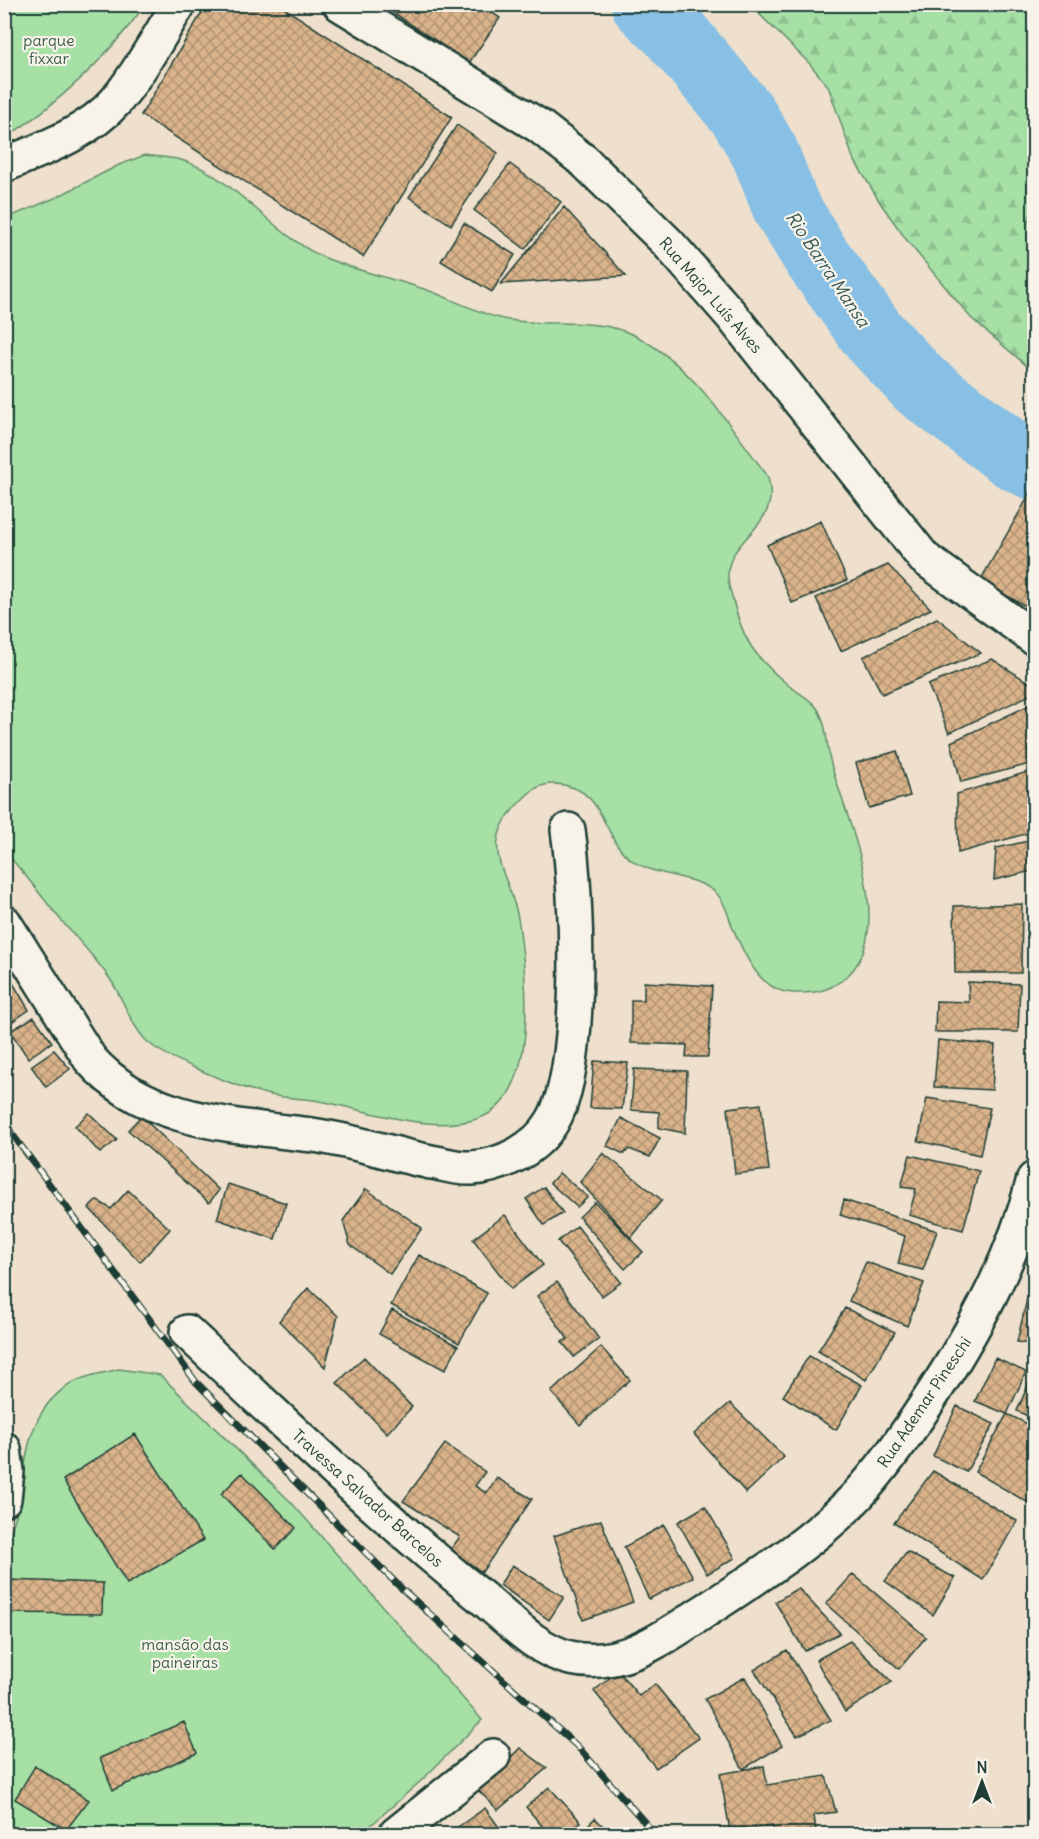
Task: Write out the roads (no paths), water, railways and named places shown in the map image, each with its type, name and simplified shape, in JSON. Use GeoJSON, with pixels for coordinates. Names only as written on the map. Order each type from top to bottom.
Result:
{"type":"FeatureCollection","features":[{"type":"Feature","properties":{"kind":"street"},"geometry":{"type":"LineString","coordinates":[[4,165],[63,139],[84,127],[115,101],[179,4]]}},
{"type":"Feature","properties":{"kind":"street","name":"Rua Major Luís Alves"},"geometry":{"type":"LineString","coordinates":[[340,4],[539,126],[584,161],[667,242],[732,316],[924,558],[1035,638]]}},
{"type":"Feature","properties":{"kind":"street"},"geometry":{"type":"LineString","coordinates":[[4,922],[90,1059],[108,1079],[136,1097],[187,1116],[327,1137],[415,1159],[470,1168],[508,1159],[525,1149],[553,1122],[562,1098],[569,1066],[573,1018],[576,925],[574,876],[568,830]]}},
{"type":"Feature","properties":{"kind":"street","name":"Rua Ademar Pineschi"},"geometry":{"type":"LineString","coordinates":[[629,1656],[667,1635],[762,1572],[817,1532],[858,1496],[900,1445],[977,1325],[1007,1258],[1035,1179]]}},
{"type":"Feature","properties":{"kind":"street","name":"Travessa Salvador Barcelos"},"geometry":{"type":"LineString","coordinates":[[187,1332],[398,1530],[539,1644],[568,1658],[597,1660],[629,1656]]}},
{"type":"Feature","properties":{"kind":"street"},"geometry":{"type":"LineString","coordinates":[[4,1449],[7,1471],[4,1500]]}},
{"type":"Feature","properties":{"kind":"street"},"geometry":{"type":"LineString","coordinates":[[396,1834],[493,1756]]}},
{"type":"Feature","properties":{"kind":"waterway","name":"Rio Barra Mansa"},"geometry":{"type":"LineString","coordinates":[[645,4],[672,30],[743,115],[765,153],[786,207],[816,256],[874,336],[920,385],[1014,456],[1034,466]]}},
{"type":"Feature","properties":{"kind":"railway"},"geometry":{"type":"LineString","coordinates":[[4,1123],[196,1382],[401,1588],[577,1746],[655,1834]]}},
{"type":"Feature","properties":{"kind":"park label","name":"parque fixxar"},"geometry":{"type":"Point","coordinates":[49,49]}},
{"type":"Feature","properties":{"kind":"park label","name":"mansão das paineiras"},"geometry":{"type":"Point","coordinates":[185,1653]}}]}
